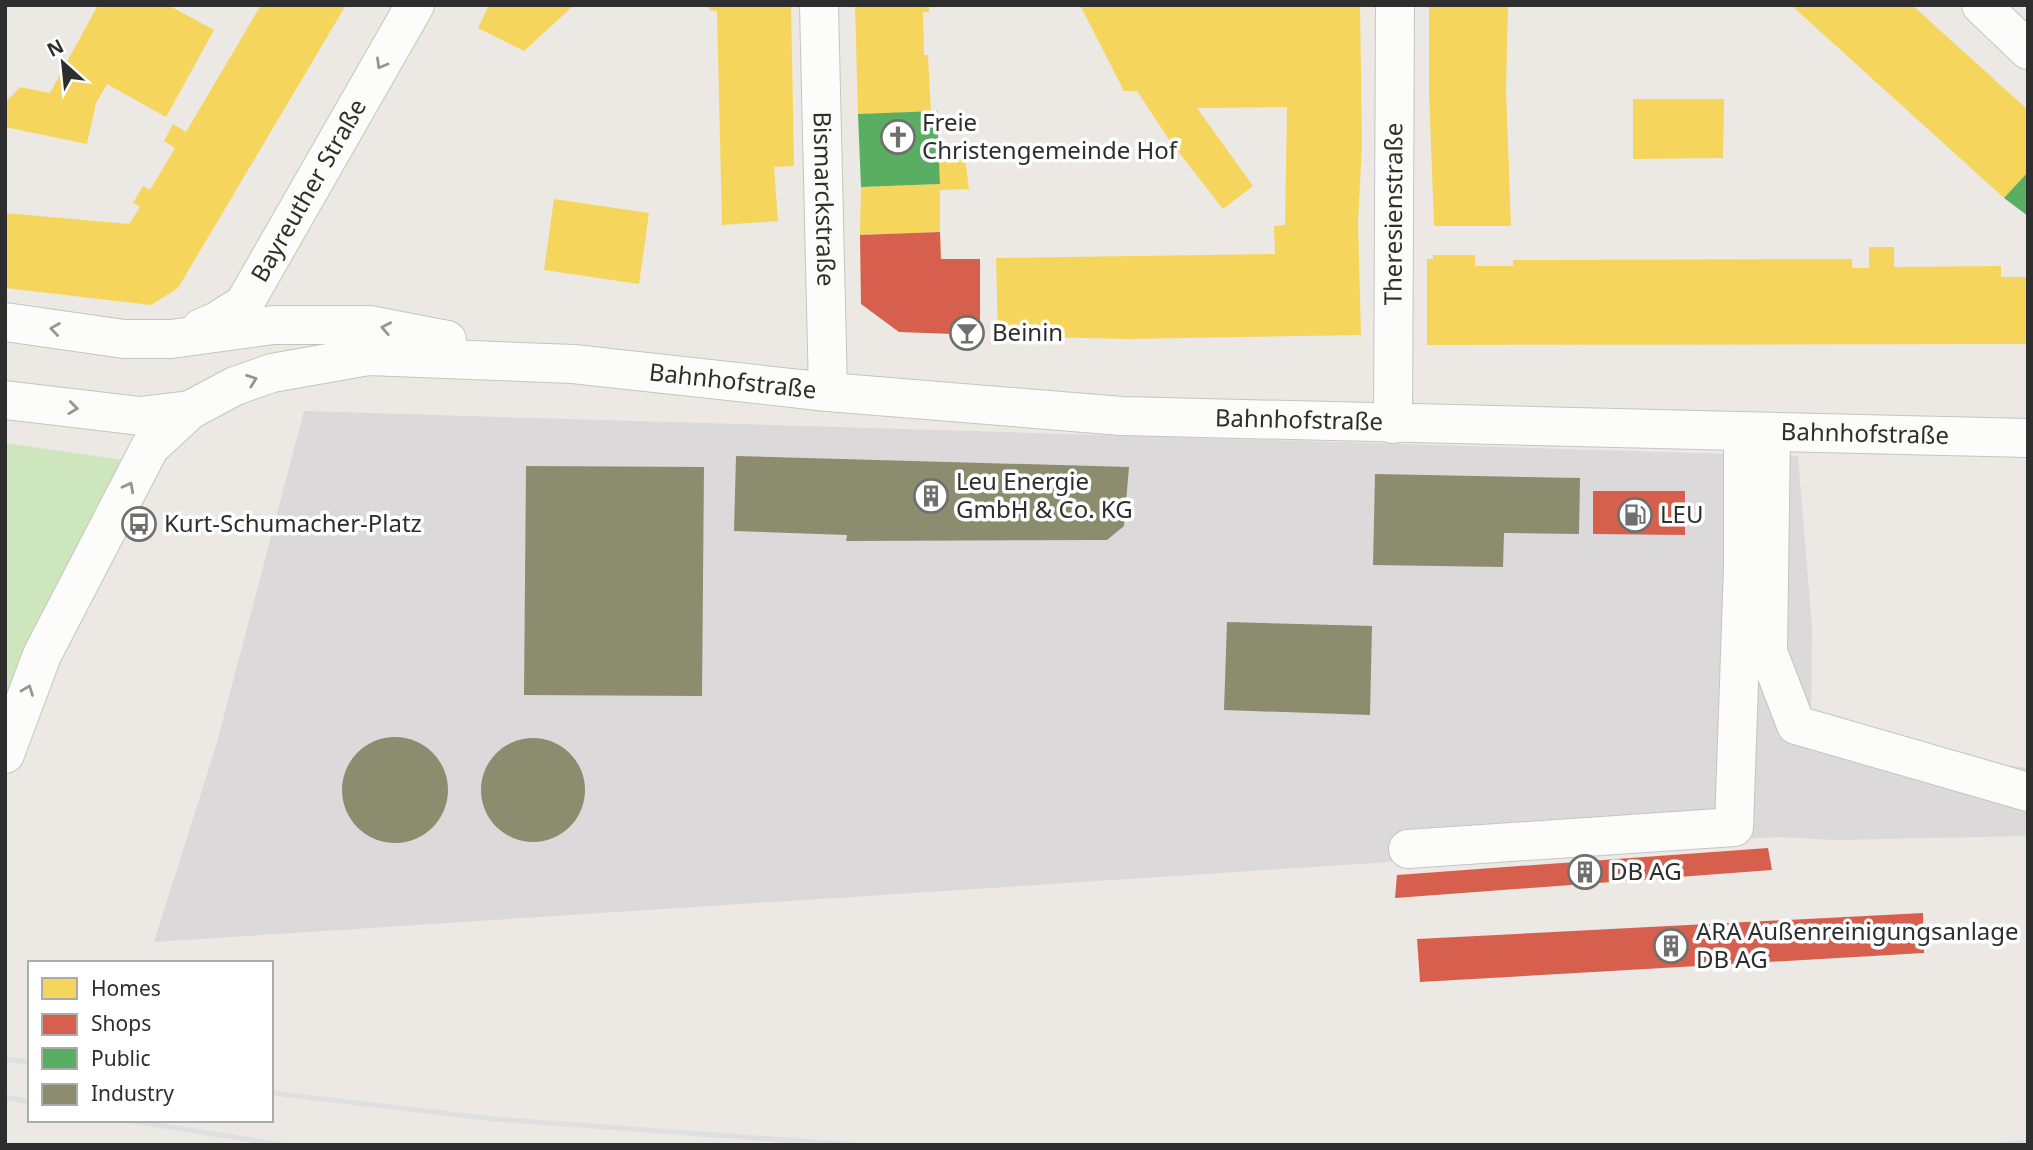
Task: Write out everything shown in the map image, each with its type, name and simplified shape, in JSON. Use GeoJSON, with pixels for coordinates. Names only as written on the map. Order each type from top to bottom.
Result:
{"type":"FeatureCollection","features":[{"type":"Feature","properties":{"kind":"street","name":"Bayreuther Straße"},"geometry":{"type":"LineString","coordinates":[[171,339],[217,321],[244,304],[415,5]]}},
{"type":"Feature","properties":{"kind":"street","name":"Bismarckstraße"},"geometry":{"type":"LineString","coordinates":[[818,5],[828,392]]}},
{"type":"Feature","properties":{"kind":"street","name":"Theresienstraße"},"geometry":{"type":"LineString","coordinates":[[1393,424],[1395,5]]}},
{"type":"Feature","properties":{"kind":"street"},"geometry":{"type":"LineString","coordinates":[[1981,5],[2028,50]]}},
{"type":"Feature","properties":{"kind":"street"},"geometry":{"type":"LineString","coordinates":[[5,322],[124,338],[171,339]]}},
{"type":"Feature","properties":{"kind":"street","name":"Bahnhofstraße"},"geometry":{"type":"LineString","coordinates":[[171,339],[273,325],[369,325],[573,364]]}},
{"type":"Feature","properties":{"kind":"street","name":"Bahnhofstraße"},"geometry":{"type":"LineString","coordinates":[[190,410],[234,386],[272,373],[368,356],[573,364],[828,392],[1122,416],[2028,438]]}},
{"type":"Feature","properties":{"kind":"street"},"geometry":{"type":"LineString","coordinates":[[5,400],[140,416],[190,410]]}},
{"type":"Feature","properties":{"kind":"street"},"geometry":{"type":"LineString","coordinates":[[5,754],[42,655],[150,447],[190,410]]}},
{"type":"Feature","properties":{"kind":"street"},"geometry":{"type":"LineString","coordinates":[[1718,572],[1746,432]]}},
{"type":"Feature","properties":{"kind":"street"},"geometry":{"type":"LineString","coordinates":[[1746,432],[1768,652],[1796,725],[2028,792]]}},
{"type":"Feature","properties":{"kind":"street"},"geometry":{"type":"LineString","coordinates":[[1408,849],[1734,827],[1746,432]]}},
{"type":"Feature","properties":{"kind":"shaded area"},"geometry":{"type":"Polygon","coordinates":[[[304,411],[1798,456],[1812,628],[1811,729],[1882,749],[2028,768],[2028,836],[1835,840],[1778,837],[154,942],[216,746],[304,411]]]}},
{"type":"Feature","properties":{"kind":"green space"},"geometry":{"type":"Polygon","coordinates":[[[5,443],[130,461],[5,705],[5,443]]]}},
{"type":"Feature","properties":{"kind":"building: Homes"},"geometry":{"type":"Polygon","coordinates":[[[98,5],[168,5],[214,30],[166,117],[107,84],[96,103],[87,144],[5,127],[5,103],[20,87],[50,93],[98,5]]]}},
{"type":"Feature","properties":{"kind":"building: Homes"},"geometry":{"type":"Polygon","coordinates":[[[261,5],[346,5],[178,288],[151,305],[5,288],[5,213],[129,224],[140,207],[133,203],[143,186],[150,190],[175,148],[164,141],[173,124],[186,132],[261,5]]]}},
{"type":"Feature","properties":{"kind":"building: Homes"},"geometry":{"type":"Polygon","coordinates":[[[489,5],[574,5],[524,51],[478,28],[489,5]]]}},
{"type":"Feature","properties":{"kind":"building: Homes"},"geometry":{"type":"Polygon","coordinates":[[[709,5],[791,5],[794,166],[774,167],[778,221],[722,225],[717,11],[709,10],[709,5]]]}},
{"type":"Feature","properties":{"kind":"building: Homes"},"geometry":{"type":"Polygon","coordinates":[[[855,5],[929,5],[929,12],[923,12],[924,55],[928,55],[931,112],[858,114],[855,5]]]}},
{"type":"Feature","properties":{"kind":"building: Homes"},"geometry":{"type":"Polygon","coordinates":[[[1080,5],[1360,5],[1362,145],[1358,223],[1361,335],[1128,339],[998,336],[996,258],[1275,254],[1274,226],[1285,225],[1287,107],[1197,108],[1253,186],[1223,209],[1170,141],[1137,91],[1124,91],[1080,5]]]}},
{"type":"Feature","properties":{"kind":"building: Homes"},"geometry":{"type":"Polygon","coordinates":[[[1429,5],[1508,5],[1506,90],[1511,226],[1434,226],[1429,5]]]}},
{"type":"Feature","properties":{"kind":"building: Homes"},"geometry":{"type":"Polygon","coordinates":[[[1791,5],[1912,5],[2028,110],[2028,172],[2004,198],[1791,5]]]}},
{"type":"Feature","properties":{"kind":"building: Homes"},"geometry":{"type":"Polygon","coordinates":[[[1633,99],[1724,99],[1723,158],[1633,159],[1633,99]]]}},
{"type":"Feature","properties":{"kind":"building: Homes"},"geometry":{"type":"Polygon","coordinates":[[[965,158],[969,189],[940,190],[940,232],[860,235],[861,187],[940,184],[939,161],[965,158]]]}},
{"type":"Feature","properties":{"kind":"building: Homes"},"geometry":{"type":"Polygon","coordinates":[[[554,199],[649,213],[639,284],[544,270],[554,199]]]}},
{"type":"Feature","properties":{"kind":"building: Homes"},"geometry":{"type":"Polygon","coordinates":[[[1869,247],[1894,247],[1894,267],[2001,266],[2001,277],[2028,277],[2028,344],[1427,345],[1427,259],[1433,259],[1433,255],[1475,255],[1475,266],[1513,266],[1513,260],[1852,259],[1852,268],[1869,268],[1869,247]]]}},
{"type":"Feature","properties":{"kind":"building: Shops"},"geometry":{"type":"Polygon","coordinates":[[[940,232],[941,259],[980,259],[980,335],[899,332],[861,304],[860,235],[940,232]]]}},
{"type":"Feature","properties":{"kind":"building: Shops"},"geometry":{"type":"Polygon","coordinates":[[[1593,491],[1685,491],[1685,535],[1593,534],[1593,491]]]}},
{"type":"Feature","properties":{"kind":"building: Shops","name":"DB AG"},"geometry":{"type":"Polygon","coordinates":[[[1768,848],[1772,870],[1395,898],[1397,875],[1768,848]]]}},
{"type":"Feature","properties":{"kind":"building: Shops","name":"ARA Außenreinigungsanlage DB AG"},"geometry":{"type":"Polygon","coordinates":[[[1923,913],[1924,953],[1420,982],[1417,939],[1923,913]]]}},
{"type":"Feature","properties":{"kind":"building: Public","name":"Freie Christengemeinde Hof"},"geometry":{"type":"Polygon","coordinates":[[[937,111],[940,184],[861,187],[858,114],[937,111]]]}},
{"type":"Feature","properties":{"kind":"building: Public"},"geometry":{"type":"Polygon","coordinates":[[[2028,172],[2028,216],[2004,198],[2028,172]]]}},
{"type":"Feature","properties":{"kind":"building: Industry","name":"Leu Energie GmbH & Co. KG"},"geometry":{"type":"Polygon","coordinates":[[[736,456],[1129,467],[1124,526],[1107,540],[846,541],[847,535],[734,531],[736,456]]]}},
{"type":"Feature","properties":{"kind":"building: Industry"},"geometry":{"type":"Polygon","coordinates":[[[526,466],[704,467],[702,696],[524,695],[526,466]]]}},
{"type":"Feature","properties":{"kind":"building: Industry"},"geometry":{"type":"Polygon","coordinates":[[[1375,474],[1580,478],[1579,534],[1504,533],[1503,567],[1373,565],[1375,474]]]}},
{"type":"Feature","properties":{"kind":"building: Industry"},"geometry":{"type":"Polygon","coordinates":[[[1227,622],[1372,626],[1370,715],[1224,710],[1227,622]]]}},
{"type":"Feature","properties":{"kind":"building: Industry"},"geometry":{"type":"Polygon","coordinates":[[[395,737],[415,741],[432,753],[444,770],[448,790],[444,810],[432,827],[415,839],[395,843],[375,839],[358,827],[346,810],[342,790],[346,770],[358,753],[375,741],[395,737]]]}},
{"type":"Feature","properties":{"kind":"building: Industry"},"geometry":{"type":"Polygon","coordinates":[[[533,738],[553,742],[570,753],[581,770],[585,790],[581,810],[570,827],[553,838],[533,842],[513,838],[496,827],[485,810],[481,790],[485,770],[496,753],[513,742],[533,738]]]}},
{"type":"Feature","properties":{"kind":"railway"},"geometry":{"type":"LineString","coordinates":[[5,1059],[28,1062]]}},
{"type":"Feature","properties":{"kind":"railway"},"geometry":{"type":"LineString","coordinates":[[273,1093],[494,1119],[856,1145]]}},
{"type":"Feature","properties":{"kind":"railway"},"geometry":{"type":"LineString","coordinates":[[5,1097],[28,1102]]}},
{"type":"Feature","properties":{"kind":"railway"},"geometry":{"type":"LineString","coordinates":[[139,1122],[283,1145]]}},
{"type":"Feature","properties":{"kind":"railway"},"geometry":{"type":"LineString","coordinates":[[1999,1145],[2028,1142]]}},
{"type":"Feature","properties":{"kind":"place","name":"Freie Christengemeinde Hof"},"geometry":{"type":"Point","coordinates":[898,137]}},
{"type":"Feature","properties":{"kind":"place","name":"Beinin"},"geometry":{"type":"Point","coordinates":[967,333]}},
{"type":"Feature","properties":{"kind":"place","name":"Leu Energie GmbH & Co. KG"},"geometry":{"type":"Point","coordinates":[931,496]}},
{"type":"Feature","properties":{"kind":"place","name":"LEU"},"geometry":{"type":"Point","coordinates":[1635,515]}},
{"type":"Feature","properties":{"kind":"place","name":"Kurt-Schumacher-Platz"},"geometry":{"type":"Point","coordinates":[139,524]}},
{"type":"Feature","properties":{"kind":"place","name":"DB AG"},"geometry":{"type":"Point","coordinates":[1585,872]}},
{"type":"Feature","properties":{"kind":"place","name":"ARA Außenreinigungsanlage DB AG"},"geometry":{"type":"Point","coordinates":[1671,946]}}]}
